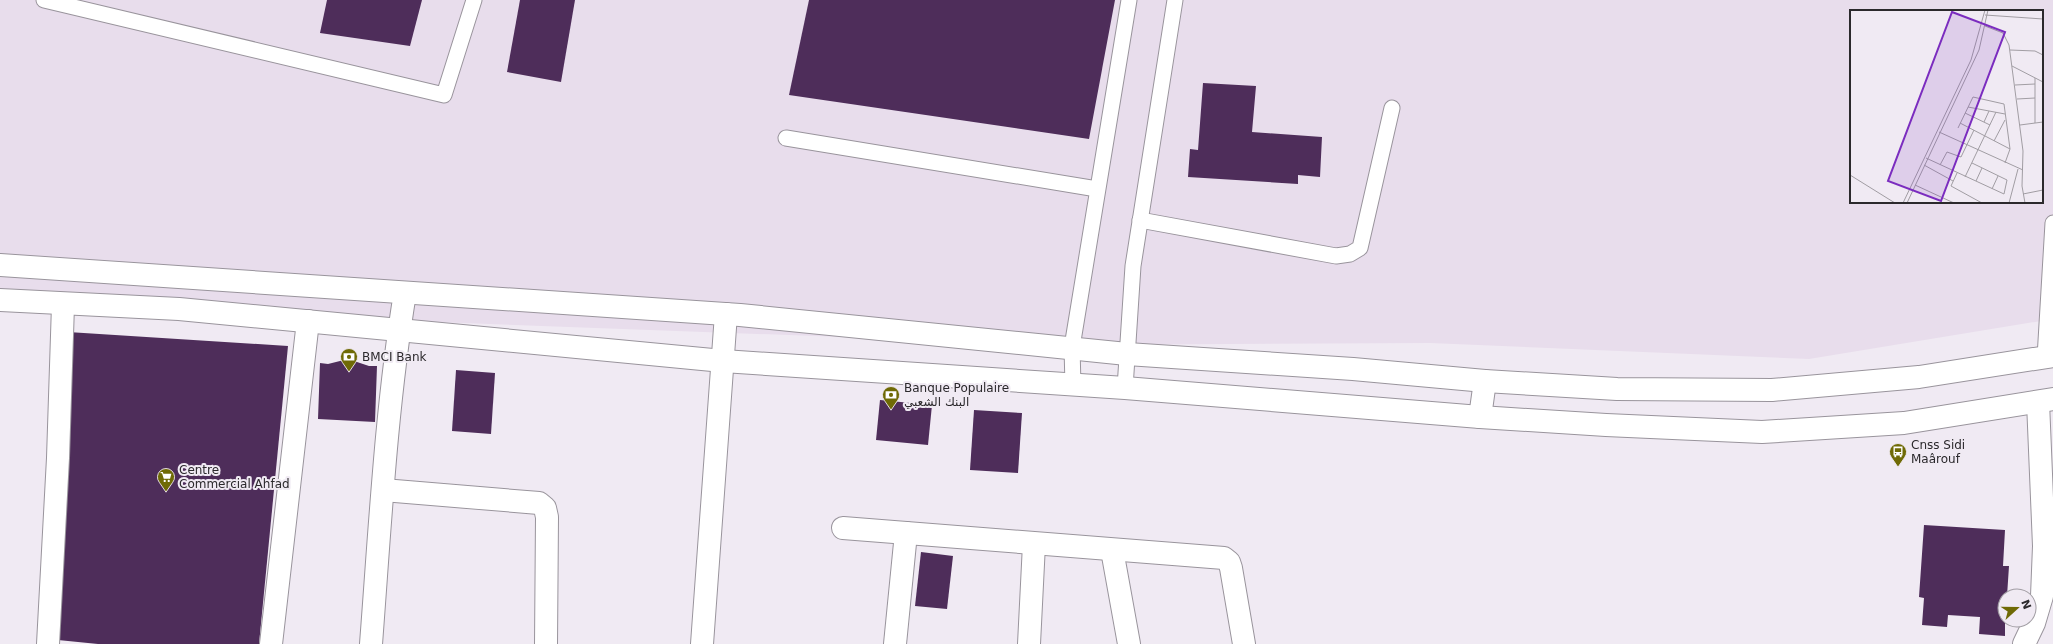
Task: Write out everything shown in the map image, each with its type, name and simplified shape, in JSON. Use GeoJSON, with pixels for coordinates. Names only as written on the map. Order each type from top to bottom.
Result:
{"type":"FeatureCollection","features":[{"type":"Feature","properties":{"kind":"street"},"geometry":{"type":"LineString","coordinates":[[0,265],[726,314],[1127,354],[1353,369],[1484,381],[1617,388],[1772,390],[1919,377],[2049,357]]}},
{"type":"Feature","properties":{"kind":"street"},"geometry":{"type":"LineString","coordinates":[[371,644],[383,490],[399,330],[405,293]]}},
{"type":"Feature","properties":{"kind":"street"},"geometry":{"type":"LineString","coordinates":[[0,300],[63,305],[179,309],[723,361],[1073,386],[1125,388],[1480,417],[1762,432],[1904,423],[2045,401],[2044,546],[2042,596],[2034,623],[2024,644]]}},
{"type":"Feature","properties":{"kind":"street"},"geometry":{"type":"LineString","coordinates":[[48,644],[58,458],[63,305]]}},
{"type":"Feature","properties":{"kind":"street"},"geometry":{"type":"LineString","coordinates":[[702,644],[726,314]]}},
{"type":"Feature","properties":{"kind":"street"},"geometry":{"type":"LineString","coordinates":[[271,644],[308,321]]}},
{"type":"Feature","properties":{"kind":"street"},"geometry":{"type":"LineString","coordinates":[[1480,417],[1484,381]]}},
{"type":"Feature","properties":{"kind":"street"},"geometry":{"type":"LineString","coordinates":[[383,490],[539,504],[545,508],[547,517],[546,644]]}},
{"type":"Feature","properties":{"kind":"street"},"geometry":{"type":"LineString","coordinates":[[843,528],[1224,558],[1229,562],[1244,644]]}},
{"type":"Feature","properties":{"kind":"street"},"geometry":{"type":"LineString","coordinates":[[894,644],[906,533]]}},
{"type":"Feature","properties":{"kind":"street"},"geometry":{"type":"LineString","coordinates":[[1029,644],[1034,544]]}},
{"type":"Feature","properties":{"kind":"street"},"geometry":{"type":"LineString","coordinates":[[1112,550],[1129,644]]}},
{"type":"Feature","properties":{"kind":"lane"},"geometry":{"type":"LineString","coordinates":[[44,0],[444,95],[474,0]]}},
{"type":"Feature","properties":{"kind":"lane"},"geometry":{"type":"LineString","coordinates":[[1073,386],[1072,348],[1129,0]]}},
{"type":"Feature","properties":{"kind":"lane"},"geometry":{"type":"LineString","coordinates":[[1125,388],[1133,266],[1175,0]]}},
{"type":"Feature","properties":{"kind":"lane"},"geometry":{"type":"LineString","coordinates":[[1140,220],[1336,256],[1350,254],[1360,248],[1392,108]]}},
{"type":"Feature","properties":{"kind":"lane"},"geometry":{"type":"LineString","coordinates":[[786,138],[1097,189]]}},
{"type":"Feature","properties":{"kind":"lane"},"geometry":{"type":"LineString","coordinates":[[2049,357],[2053,223]]}},
{"type":"Feature","properties":{"kind":"shaded area"},"geometry":{"type":"Polygon","coordinates":[[[0,0],[2053,0],[2053,319],[1809,359],[1430,343],[1057,345],[0,306],[0,0]]]}},
{"type":"Feature","properties":{"kind":"building"},"geometry":{"type":"Polygon","coordinates":[[[327,0],[422,0],[410,46],[320,33],[327,0]]]}},
{"type":"Feature","properties":{"kind":"building"},"geometry":{"type":"Polygon","coordinates":[[[520,0],[575,0],[561,82],[507,72],[520,0]]]}},
{"type":"Feature","properties":{"kind":"building"},"geometry":{"type":"Polygon","coordinates":[[[809,0],[1115,0],[1089,139],[789,95],[809,0]]]}},
{"type":"Feature","properties":{"kind":"building"},"geometry":{"type":"Polygon","coordinates":[[[1203,83],[1256,86],[1252,132],[1322,137],[1320,177],[1298,175],[1298,184],[1188,177],[1190,149],[1198,150],[1203,83]]]}},
{"type":"Feature","properties":{"kind":"building","name":"Centre Commercial Ahfad"},"geometry":{"type":"Polygon","coordinates":[[[68,332],[288,346],[259,644],[98,644],[48,639],[68,332]]]}},
{"type":"Feature","properties":{"kind":"building"},"geometry":{"type":"Polygon","coordinates":[[[348,359],[369,366],[377,366],[375,422],[318,419],[320,363],[328,364],[348,359]]]}},
{"type":"Feature","properties":{"kind":"building"},"geometry":{"type":"Polygon","coordinates":[[[456,370],[495,373],[491,434],[452,431],[456,370]]]}},
{"type":"Feature","properties":{"kind":"building"},"geometry":{"type":"Polygon","coordinates":[[[880,400],[932,405],[928,445],[876,440],[880,400]]]}},
{"type":"Feature","properties":{"kind":"building"},"geometry":{"type":"Polygon","coordinates":[[[974,410],[1022,413],[1018,473],[970,470],[974,410]]]}},
{"type":"Feature","properties":{"kind":"building"},"geometry":{"type":"Polygon","coordinates":[[[1924,525],[2005,530],[2003,566],[2009,566],[2008,588],[1997,588],[1997,628],[2005,628],[2005,636],[1979,634],[1980,617],[1948,615],[1947,627],[1922,625],[1924,598],[1919,597],[1924,525]]]}},
{"type":"Feature","properties":{"kind":"building"},"geometry":{"type":"Polygon","coordinates":[[[921,552],[953,556],[947,609],[915,606],[921,552]]]}},
{"type":"Feature","properties":{"kind":"place","name":"BMCI Bank"},"geometry":{"type":"Point","coordinates":[349,372]}},
{"type":"Feature","properties":{"kind":"place","name":"Banque Populaire البنك الشعبي"},"geometry":{"type":"Point","coordinates":[891,410]}},
{"type":"Feature","properties":{"kind":"place","name":"Cnss Sidi Maârouf"},"geometry":{"type":"Point","coordinates":[1898,467]}},
{"type":"Feature","properties":{"kind":"place","name":"Centre Commercial Ahfad"},"geometry":{"type":"Point","coordinates":[166,492]}}]}
